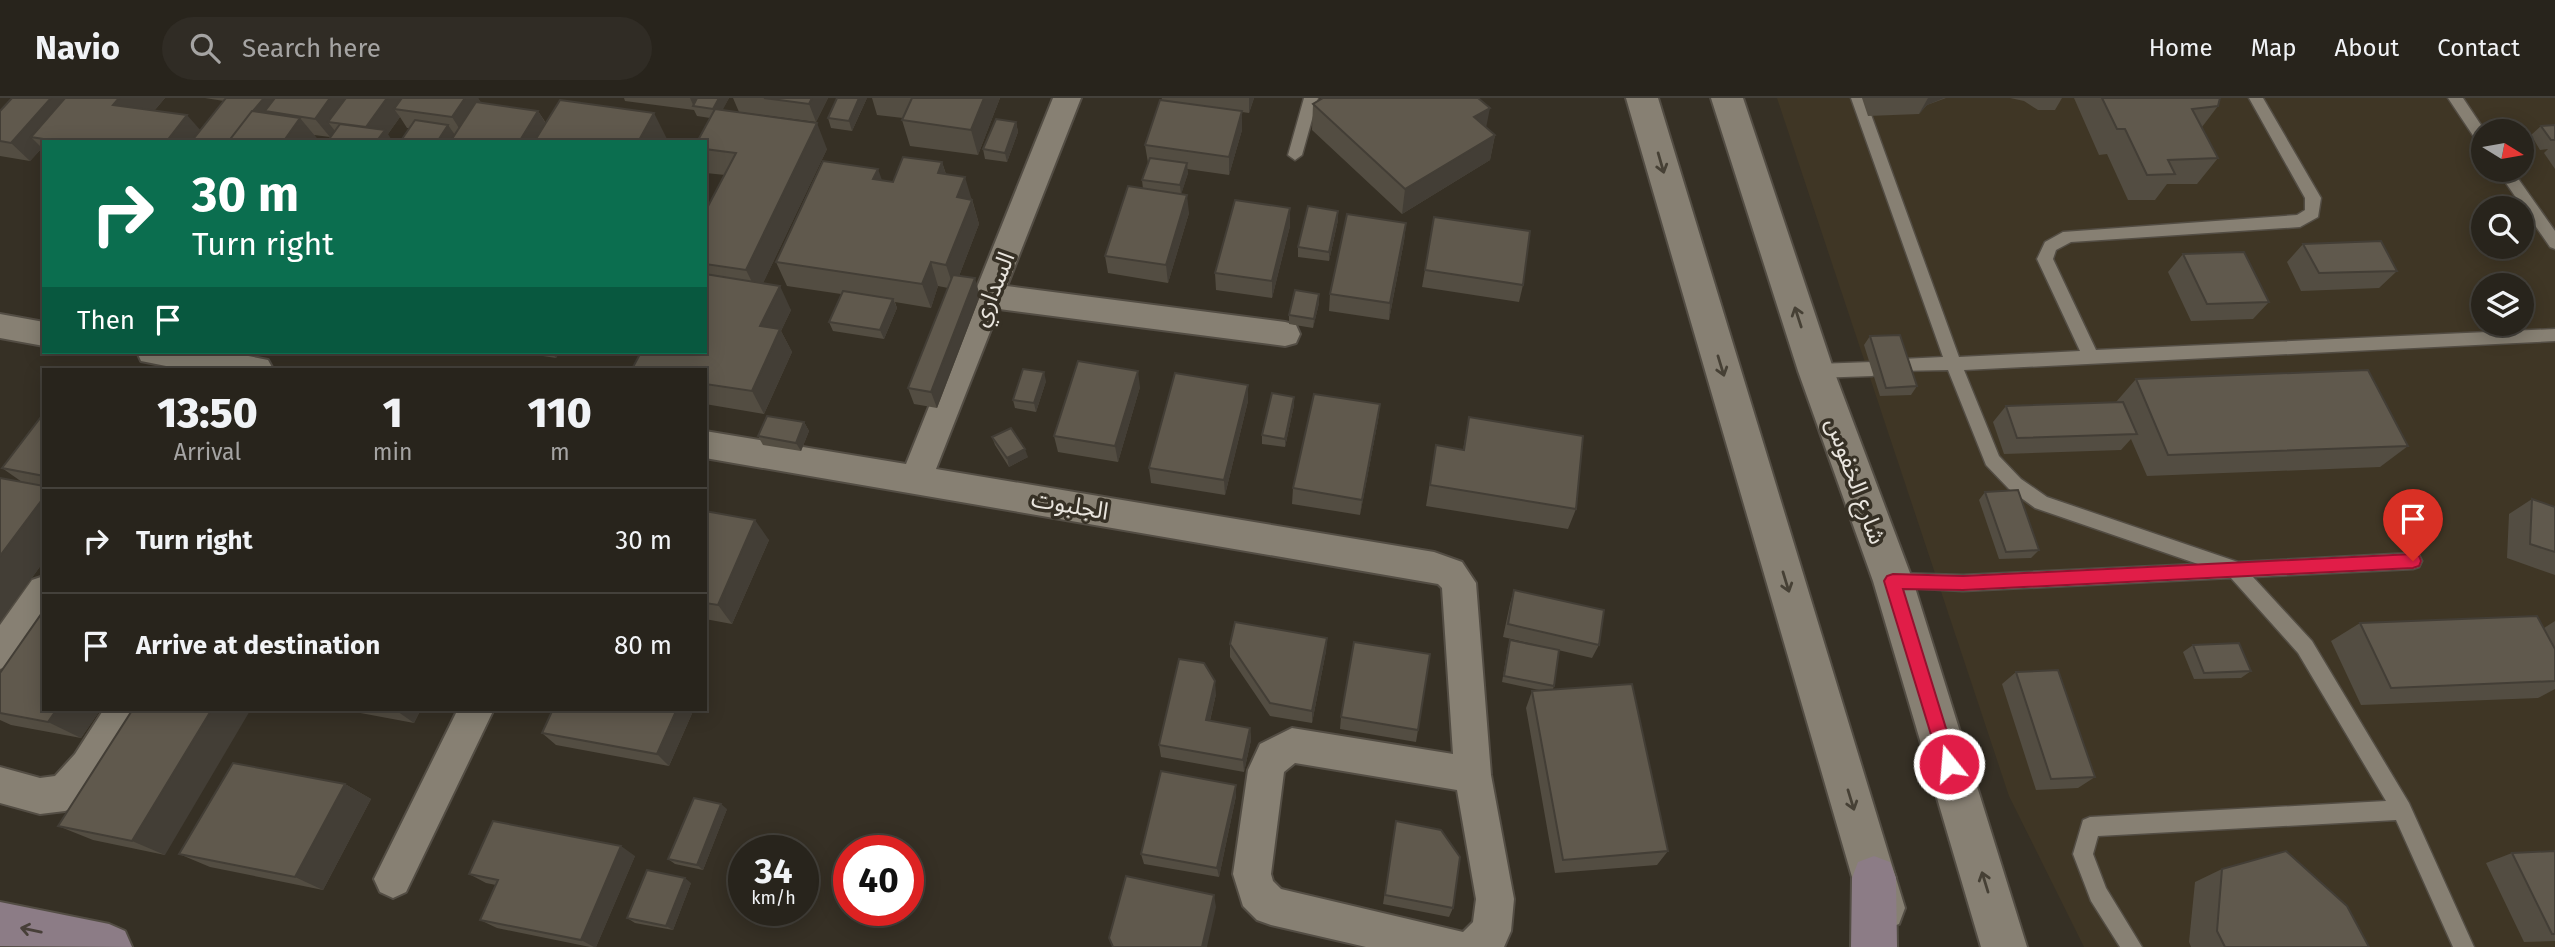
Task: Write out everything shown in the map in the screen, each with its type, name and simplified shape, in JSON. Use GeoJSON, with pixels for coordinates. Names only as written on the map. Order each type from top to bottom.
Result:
{"type":"FeatureCollection","features":[{"type":"Feature","properties":{"kind":"main road"},"geometry":{"type":"LineString","coordinates":[[1874,878],[1874,947]]}},
{"type":"Feature","properties":{"kind":"main road"},"geometry":{"type":"LineString","coordinates":[[0,924],[109,947]]}},
{"type":"Feature","properties":{"kind":"street","name":"السداري"},"geometry":{"type":"LineString","coordinates":[[916,479],[1068,98]]}},
{"type":"Feature","properties":{"kind":"street"},"geometry":{"type":"LineString","coordinates":[[1642,98],[1894,947]]}},
{"type":"Feature","properties":{"kind":"street","name":"شارع الخفوس"},"geometry":{"type":"LineString","coordinates":[[1727,98],[1815,371],[1893,581],[2004,947]]}},
{"type":"Feature","properties":{"kind":"street"},"geometry":{"type":"LineString","coordinates":[[990,296],[1284,334]]}},
{"type":"Feature","properties":{"kind":"street"},"geometry":{"type":"LineString","coordinates":[[0,326],[42,334]]}},
{"type":"Feature","properties":{"kind":"street"},"geometry":{"type":"LineString","coordinates":[[160,354],[204,365],[244,368]]}},
{"type":"Feature","properties":{"kind":"street","name":"الجلبوت"},"geometry":{"type":"LineString","coordinates":[[707,444],[1434,567],[1450,573],[1459,583],[1473,775]]}},
{"type":"Feature","properties":{"kind":"street"},"geometry":{"type":"LineString","coordinates":[[0,653],[42,594]]}},
{"type":"Feature","properties":{"kind":"street"},"geometry":{"type":"LineString","coordinates":[[0,785],[40,796],[65,793],[88,766],[123,711]]}},
{"type":"Feature","properties":{"kind":"street"},"geometry":{"type":"LineString","coordinates":[[393,879],[475,711]]}},
{"type":"Feature","properties":{"kind":"street"},"geometry":{"type":"LineString","coordinates":[[1451,947],[1271,906],[1257,892],[1252,874],[1266,770],[1273,756],[1292,745],[1473,775],[1494,899],[1492,931],[1476,947]]}},
{"type":"Feature","properties":{"kind":"lane"},"geometry":{"type":"LineString","coordinates":[[1295,155],[1311,98]]}},
{"type":"Feature","properties":{"kind":"lane"},"geometry":{"type":"LineString","coordinates":[[1858,98],[1954,366],[1992,460],[2041,503],[2234,568],[2305,647],[2402,810],[2465,947]]}},
{"type":"Feature","properties":{"kind":"lane"},"geometry":{"type":"LineString","coordinates":[[2091,357],[2045,259],[2050,246],[2068,236],[2300,221],[2313,213],[2313,198],[2256,98]]}},
{"type":"Feature","properties":{"kind":"lane"},"geometry":{"type":"LineString","coordinates":[[2455,98],[2471,121]]}},
{"type":"Feature","properties":{"kind":"lane"},"geometry":{"type":"LineString","coordinates":[[2512,182],[2555,243]]}},
{"type":"Feature","properties":{"kind":"lane"},"geometry":{"type":"LineString","coordinates":[[1902,366],[1954,366],[2555,335]]}},
{"type":"Feature","properties":{"kind":"lane"},"geometry":{"type":"LineString","coordinates":[[1815,371],[1872,369]]}},
{"type":"Feature","properties":{"kind":"lane"},"geometry":{"type":"LineString","coordinates":[[1893,581],[1963,583],[2413,561]]}},
{"type":"Feature","properties":{"kind":"lane"},"geometry":{"type":"LineString","coordinates":[[2132,947],[2098,894],[2083,854],[2090,827],[2402,810]]}},
{"type":"Feature","properties":{"kind":"shaded area"},"geometry":{"type":"Polygon","coordinates":[[[1777,98],[2555,98],[2555,947],[2084,947],[2009,796],[1777,98]]]}},
{"type":"Feature","properties":{"kind":"building"},"geometry":{"type":"Polygon","coordinates":[[[12,98],[51,98],[11,143],[0,141],[0,111],[12,98]]]}},
{"type":"Feature","properties":{"kind":"building"},"geometry":{"type":"Polygon","coordinates":[[[65,98],[119,98],[113,105],[187,115],[168,140],[50,140],[31,137],[65,98]]]}},
{"type":"Feature","properties":{"kind":"building"},"geometry":{"type":"Polygon","coordinates":[[[226,98],[264,98],[230,140],[193,140],[226,98]]]}},
{"type":"Feature","properties":{"kind":"building"},"geometry":{"type":"Polygon","coordinates":[[[275,98],[330,98],[315,119],[265,111],[275,98]]]}},
{"type":"Feature","properties":{"kind":"building"},"geometry":{"type":"Polygon","coordinates":[[[346,98],[387,98],[366,127],[328,122],[346,98]]]}},
{"type":"Feature","properties":{"kind":"building"},"geometry":{"type":"Polygon","coordinates":[[[402,98],[465,98],[452,117],[394,109],[402,98]]]}},
{"type":"Feature","properties":{"kind":"building"},"geometry":{"type":"Polygon","coordinates":[[[697,98],[719,98],[713,109],[693,106],[697,98]]]}},
{"type":"Feature","properties":{"kind":"building"},"geometry":{"type":"Polygon","coordinates":[[[764,98],[812,98],[809,104],[764,98]]]}},
{"type":"Feature","properties":{"kind":"building"},"geometry":{"type":"Polygon","coordinates":[[[837,98],[859,98],[849,121],[828,118],[837,98]]]}},
{"type":"Feature","properties":{"kind":"building"},"geometry":{"type":"Polygon","coordinates":[[[912,98],[984,98],[971,130],[902,120],[912,98]]]}},
{"type":"Feature","properties":{"kind":"building"},"geometry":{"type":"Polygon","coordinates":[[[1323,98],[1478,98],[1490,108],[1474,117],[1495,135],[1405,189],[1313,104],[1323,98]]]}},
{"type":"Feature","properties":{"kind":"building"},"geometry":{"type":"Polygon","coordinates":[[[2102,98],[2220,98],[2218,106],[2192,109],[2218,158],[2168,160],[2175,174],[2147,175],[2125,129],[2117,129],[2102,98]]]}},
{"type":"Feature","properties":{"kind":"building"},"geometry":{"type":"Polygon","coordinates":[[[560,100],[654,113],[639,140],[535,140],[560,100]]]}},
{"type":"Feature","properties":{"kind":"building"},"geometry":{"type":"Polygon","coordinates":[[[1160,100],[1242,111],[1229,157],[1145,145],[1160,100]]]}},
{"type":"Feature","properties":{"kind":"building"},"geometry":{"type":"Polygon","coordinates":[[[476,102],[538,111],[520,140],[451,140],[476,102]]]}},
{"type":"Feature","properties":{"kind":"building"},"geometry":{"type":"Polygon","coordinates":[[[715,109],[817,123],[746,270],[707,264],[707,208],[736,153],[707,149],[707,140],[698,140],[715,109]]]}},
{"type":"Feature","properties":{"kind":"building"},"geometry":{"type":"Polygon","coordinates":[[[252,111],[300,118],[284,140],[230,140],[252,111]]]}},
{"type":"Feature","properties":{"kind":"building"},"geometry":{"type":"Polygon","coordinates":[[[996,119],[1016,122],[1005,153],[983,149],[996,119]]]}},
{"type":"Feature","properties":{"kind":"building"},"geometry":{"type":"Polygon","coordinates":[[[415,120],[448,125],[438,140],[401,140],[415,120]]]}},
{"type":"Feature","properties":{"kind":"building"},"geometry":{"type":"Polygon","coordinates":[[[340,124],[385,130],[378,140],[328,140],[340,124]]]}},
{"type":"Feature","properties":{"kind":"building"},"geometry":{"type":"Polygon","coordinates":[[[2555,125],[2555,140],[2551,140],[2541,126],[2555,125]]]}},
{"type":"Feature","properties":{"kind":"building"},"geometry":{"type":"Polygon","coordinates":[[[903,157],[942,162],[938,173],[965,177],[957,197],[972,200],[946,265],[931,262],[922,284],[776,262],[823,161],[878,169],[873,179],[893,182],[903,157]]]}},
{"type":"Feature","properties":{"kind":"building"},"geometry":{"type":"Polygon","coordinates":[[[1150,158],[1187,163],[1180,185],[1142,180],[1150,158]]]}},
{"type":"Feature","properties":{"kind":"building"},"geometry":{"type":"Polygon","coordinates":[[[1128,186],[1187,195],[1166,265],[1105,256],[1128,186]]]}},
{"type":"Feature","properties":{"kind":"building"},"geometry":{"type":"Polygon","coordinates":[[[1235,200],[1290,208],[1272,281],[1215,273],[1235,200]]]}},
{"type":"Feature","properties":{"kind":"building"},"geometry":{"type":"Polygon","coordinates":[[[1308,206],[1338,211],[1329,252],[1298,247],[1308,206]]]}},
{"type":"Feature","properties":{"kind":"building"},"geometry":{"type":"Polygon","coordinates":[[[1347,214],[1406,223],[1390,303],[1330,294],[1347,214]]]}},
{"type":"Feature","properties":{"kind":"building"},"geometry":{"type":"Polygon","coordinates":[[[1434,217],[1530,231],[1523,285],[1425,270],[1434,217]]]}},
{"type":"Feature","properties":{"kind":"building"},"geometry":{"type":"Polygon","coordinates":[[[2381,241],[2397,271],[2319,273],[2303,244],[2381,241]]]}},
{"type":"Feature","properties":{"kind":"building"},"geometry":{"type":"Polygon","coordinates":[[[2244,252],[2269,302],[2207,304],[2183,254],[2244,252]]]}},
{"type":"Feature","properties":{"kind":"building"},"geometry":{"type":"Polygon","coordinates":[[[707,274],[780,286],[760,326],[780,329],[752,391],[707,384],[707,368],[633,368],[640,354],[707,354],[707,274]]]}},
{"type":"Feature","properties":{"kind":"building"},"geometry":{"type":"Polygon","coordinates":[[[953,275],[975,278],[931,392],[908,388],[953,275]]]}},
{"type":"Feature","properties":{"kind":"building"},"geometry":{"type":"Polygon","coordinates":[[[1295,290],[1319,294],[1314,319],[1289,315],[1295,290]]]}},
{"type":"Feature","properties":{"kind":"building"},"geometry":{"type":"Polygon","coordinates":[[[843,291],[893,299],[880,330],[829,322],[843,291]]]}},
{"type":"Feature","properties":{"kind":"building"},"geometry":{"type":"Polygon","coordinates":[[[1900,335],[1917,386],[1886,388],[1870,336],[1900,335]]]}},
{"type":"Feature","properties":{"kind":"building"},"geometry":{"type":"Polygon","coordinates":[[[1078,361],[1138,371],[1115,446],[1054,436],[1078,361]]]}},
{"type":"Feature","properties":{"kind":"building"},"geometry":{"type":"Polygon","coordinates":[[[1023,369],[1044,372],[1034,403],[1013,400],[1023,369]]]}},
{"type":"Feature","properties":{"kind":"building"},"geometry":{"type":"Polygon","coordinates":[[[2368,370],[2408,446],[2168,455],[2136,379],[2368,370]]]}},
{"type":"Feature","properties":{"kind":"building"},"geometry":{"type":"Polygon","coordinates":[[[1175,373],[1248,385],[1224,480],[1149,468],[1175,373]]]}},
{"type":"Feature","properties":{"kind":"building"},"geometry":{"type":"Polygon","coordinates":[[[1272,393],[1294,397],[1285,439],[1262,435],[1272,393]]]}},
{"type":"Feature","properties":{"kind":"building"},"geometry":{"type":"Polygon","coordinates":[[[1314,394],[1380,404],[1362,500],[1293,488],[1314,394]]]}},
{"type":"Feature","properties":{"kind":"building"},"geometry":{"type":"Polygon","coordinates":[[[2123,402],[2137,434],[2017,438],[2006,406],[2123,402]]]}},
{"type":"Feature","properties":{"kind":"building"},"geometry":{"type":"Polygon","coordinates":[[[42,416],[42,476],[2,468],[42,416]]]}},
{"type":"Feature","properties":{"kind":"building"},"geometry":{"type":"Polygon","coordinates":[[[767,416],[804,422],[796,443],[758,436],[767,416]]]}},
{"type":"Feature","properties":{"kind":"building"},"geometry":{"type":"Polygon","coordinates":[[[1469,417],[1583,436],[1576,509],[1430,485],[1436,445],[1464,450],[1469,417]]]}},
{"type":"Feature","properties":{"kind":"building"},"geometry":{"type":"Polygon","coordinates":[[[1011,428],[1025,449],[1007,458],[992,437],[1011,428]]]}},
{"type":"Feature","properties":{"kind":"building"},"geometry":{"type":"Polygon","coordinates":[[[0,478],[42,486],[42,500],[0,556],[0,478]]]}},
{"type":"Feature","properties":{"kind":"building"},"geometry":{"type":"Polygon","coordinates":[[[2018,490],[2039,550],[2006,552],[1985,492],[2018,490]]]}},
{"type":"Feature","properties":{"kind":"building"},"geometry":{"type":"Polygon","coordinates":[[[2532,499],[2555,507],[2555,552],[2530,544],[2532,499]]]}},
{"type":"Feature","properties":{"kind":"building"},"geometry":{"type":"Polygon","coordinates":[[[707,511],[755,520],[718,605],[707,603],[707,511]]]}},
{"type":"Feature","properties":{"kind":"building"},"geometry":{"type":"Polygon","coordinates":[[[1514,590],[1604,610],[1599,645],[1508,624],[1514,590]]]}},
{"type":"Feature","properties":{"kind":"building"},"geometry":{"type":"Polygon","coordinates":[[[42,613],[42,711],[56,711],[48,722],[0,713],[0,673],[42,613]]]}},
{"type":"Feature","properties":{"kind":"building"},"geometry":{"type":"Polygon","coordinates":[[[2537,616],[2555,649],[2555,681],[2391,688],[2360,623],[2537,616]]]}},
{"type":"Feature","properties":{"kind":"building"},"geometry":{"type":"Polygon","coordinates":[[[1235,622],[1327,638],[1312,711],[1270,703],[1230,644],[1235,622]]]}},
{"type":"Feature","properties":{"kind":"building"},"geometry":{"type":"Polygon","coordinates":[[[1510,640],[1559,650],[1554,686],[1504,676],[1510,640]]]}},
{"type":"Feature","properties":{"kind":"building"},"geometry":{"type":"Polygon","coordinates":[[[1354,642],[1430,654],[1418,730],[1341,717],[1354,642]]]}},
{"type":"Feature","properties":{"kind":"building"},"geometry":{"type":"Polygon","coordinates":[[[2239,643],[2251,671],[2204,673],[2193,645],[2239,643]]]}},
{"type":"Feature","properties":{"kind":"building"},"geometry":{"type":"Polygon","coordinates":[[[1179,659],[1204,663],[1215,681],[1206,720],[1250,728],[1243,760],[1159,745],[1179,659]]]}},
{"type":"Feature","properties":{"kind":"building"},"geometry":{"type":"Polygon","coordinates":[[[2058,670],[2095,777],[2051,779],[2016,672],[2058,670]]]}},
{"type":"Feature","properties":{"kind":"building"},"geometry":{"type":"Polygon","coordinates":[[[1632,684],[1668,851],[1563,860],[1532,691],[1632,684]]]}},
{"type":"Feature","properties":{"kind":"building"},"geometry":{"type":"Polygon","coordinates":[[[132,711],[211,711],[132,841],[58,826],[132,711]]]}},
{"type":"Feature","properties":{"kind":"building"},"geometry":{"type":"Polygon","coordinates":[[[552,711],[676,711],[657,754],[542,733],[552,711]]]}},
{"type":"Feature","properties":{"kind":"building"},"geometry":{"type":"Polygon","coordinates":[[[233,763],[345,784],[295,877],[179,854],[233,763]]]}},
{"type":"Feature","properties":{"kind":"building"},"geometry":{"type":"Polygon","coordinates":[[[1161,771],[1236,785],[1217,868],[1141,854],[1161,771]]]}},
{"type":"Feature","properties":{"kind":"building"},"geometry":{"type":"Polygon","coordinates":[[[694,798],[721,804],[697,865],[668,859],[694,798]]]}},
{"type":"Feature","properties":{"kind":"building"},"geometry":{"type":"Polygon","coordinates":[[[493,821],[621,846],[581,940],[480,920],[498,880],[469,874],[493,821]]]}},
{"type":"Feature","properties":{"kind":"building"},"geometry":{"type":"Polygon","coordinates":[[[1396,821],[1441,830],[1460,857],[1453,908],[1385,895],[1396,821]]]}},
{"type":"Feature","properties":{"kind":"building"},"geometry":{"type":"Polygon","coordinates":[[[2286,851],[2347,906],[2369,947],[2225,947],[2217,931],[2222,869],[2286,851]]]}},
{"type":"Feature","properties":{"kind":"building"},"geometry":{"type":"Polygon","coordinates":[[[2555,851],[2555,934],[2552,934],[2512,853],[2555,851]]]}},
{"type":"Feature","properties":{"kind":"building"},"geometry":{"type":"Polygon","coordinates":[[[647,870],[685,878],[666,926],[627,918],[647,870]]]}},
{"type":"Feature","properties":{"kind":"building"},"geometry":{"type":"Polygon","coordinates":[[[1126,876],[1214,895],[1202,947],[1113,947],[1109,938],[1126,876]]]}},
{"type":"Feature","properties":{"kind":"route"},"geometry":{"type":"LineString","coordinates":[[1949,764],[1893,581],[1963,583],[2413,561]]}}]}
